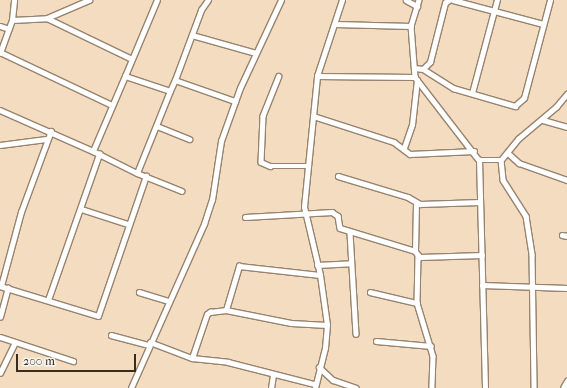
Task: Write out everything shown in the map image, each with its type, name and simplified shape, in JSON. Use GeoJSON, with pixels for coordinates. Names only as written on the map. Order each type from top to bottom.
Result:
{"type":"FeatureCollection","features":[{"type":"Feature","properties":{"kind":"street"},"geometry":{"type":"LineString","coordinates":[[14,0],[12,20],[0,52],[112,105]]}},
{"type":"Feature","properties":{"kind":"street"},"geometry":{"type":"LineString","coordinates":[[12,20],[47,18],[89,0]]}},
{"type":"Feature","properties":{"kind":"street"},"geometry":{"type":"LineString","coordinates":[[93,150],[126,76],[157,0]]}},
{"type":"Feature","properties":{"kind":"street"},"geometry":{"type":"LineString","coordinates":[[137,173],[175,80],[201,10],[208,0]]}},
{"type":"Feature","properties":{"kind":"street"},"geometry":{"type":"LineString","coordinates":[[131,388],[168,300],[204,224],[212,200],[221,141],[235,101],[256,53],[282,0]]}},
{"type":"Feature","properties":{"kind":"street"},"geometry":{"type":"LineString","coordinates":[[111,335],[149,344],[192,358],[228,362],[314,386],[325,348],[327,325],[320,275],[304,214],[317,76],[342,0]]}},
{"type":"Feature","properties":{"kind":"street"},"geometry":{"type":"LineString","coordinates":[[406,0],[417,6]]}},
{"type":"Feature","properties":{"kind":"street"},"geometry":{"type":"LineString","coordinates":[[404,148],[412,125],[416,79],[411,26],[419,0]]}},
{"type":"Feature","properties":{"kind":"street"},"geometry":{"type":"LineString","coordinates":[[422,69],[430,62],[445,3],[449,0]]}},
{"type":"Feature","properties":{"kind":"street"},"geometry":{"type":"LineString","coordinates":[[453,0],[543,24]]}},
{"type":"Feature","properties":{"kind":"street"},"geometry":{"type":"LineString","coordinates":[[472,93],[497,0]]}},
{"type":"Feature","properties":{"kind":"street"},"geometry":{"type":"LineString","coordinates":[[414,68],[422,69],[447,85],[510,107],[520,104],[526,91],[550,0]]}},
{"type":"Feature","properties":{"kind":"street"},"geometry":{"type":"LineString","coordinates":[[47,18],[132,59]]}},
{"type":"Feature","properties":{"kind":"street"},"geometry":{"type":"LineString","coordinates":[[335,24],[411,26]]}},
{"type":"Feature","properties":{"kind":"street"},"geometry":{"type":"LineString","coordinates":[[0,26],[9,29]]}},
{"type":"Feature","properties":{"kind":"street"},"geometry":{"type":"LineString","coordinates":[[192,35],[256,53]]}},
{"type":"Feature","properties":{"kind":"street"},"geometry":{"type":"LineString","coordinates":[[126,76],[170,91]]}},
{"type":"Feature","properties":{"kind":"street"},"geometry":{"type":"LineString","coordinates":[[279,76],[263,116],[261,162],[270,166],[308,166]]}},
{"type":"Feature","properties":{"kind":"street"},"geometry":{"type":"LineString","coordinates":[[317,76],[416,79],[480,160],[485,388]]}},
{"type":"Feature","properties":{"kind":"street"},"geometry":{"type":"LineString","coordinates":[[175,80],[235,101]]}},
{"type":"Feature","properties":{"kind":"street"},"geometry":{"type":"LineString","coordinates":[[480,160],[501,160],[508,154],[518,140],[543,120],[567,94]]}},
{"type":"Feature","properties":{"kind":"street"},"geometry":{"type":"LineString","coordinates":[[0,110],[93,150],[137,173],[182,191]]}},
{"type":"Feature","properties":{"kind":"street"},"geometry":{"type":"LineString","coordinates":[[313,116],[372,133],[404,148],[414,155],[474,151]]}},
{"type":"Feature","properties":{"kind":"street"},"geometry":{"type":"LineString","coordinates":[[543,120],[567,127]]}},
{"type":"Feature","properties":{"kind":"street"},"geometry":{"type":"LineString","coordinates":[[156,126],[190,139]]}},
{"type":"Feature","properties":{"kind":"street"},"geometry":{"type":"LineString","coordinates":[[51,132],[46,139],[21,212],[0,286],[98,316],[128,224],[146,176]]}},
{"type":"Feature","properties":{"kind":"street"},"geometry":{"type":"LineString","coordinates":[[0,145],[46,139]]}},
{"type":"Feature","properties":{"kind":"street"},"geometry":{"type":"LineString","coordinates":[[48,300],[99,154]]}},
{"type":"Feature","properties":{"kind":"street"},"geometry":{"type":"LineString","coordinates":[[508,154],[519,162],[567,180]]}},
{"type":"Feature","properties":{"kind":"street"},"geometry":{"type":"LineString","coordinates":[[501,160],[503,180],[526,216],[534,286],[534,388]]}},
{"type":"Feature","properties":{"kind":"street"},"geometry":{"type":"LineString","coordinates":[[338,176],[408,197],[416,204],[480,202]]}},
{"type":"Feature","properties":{"kind":"street"},"geometry":{"type":"LineString","coordinates":[[416,204],[417,302],[423,327],[431,346],[432,388]]}},
{"type":"Feature","properties":{"kind":"street"},"geometry":{"type":"LineString","coordinates":[[81,209],[128,224]]}},
{"type":"Feature","properties":{"kind":"street"},"geometry":{"type":"LineString","coordinates":[[245,217],[335,213],[340,228],[350,233],[416,253],[482,255]]}},
{"type":"Feature","properties":{"kind":"street"},"geometry":{"type":"LineString","coordinates":[[350,233],[356,334]]}},
{"type":"Feature","properties":{"kind":"street"},"geometry":{"type":"LineString","coordinates":[[562,235],[567,236]]}},
{"type":"Feature","properties":{"kind":"street"},"geometry":{"type":"LineString","coordinates":[[317,265],[351,263]]}},
{"type":"Feature","properties":{"kind":"street"},"geometry":{"type":"LineString","coordinates":[[226,310],[239,266],[320,275]]}},
{"type":"Feature","properties":{"kind":"street"},"geometry":{"type":"LineString","coordinates":[[482,285],[567,288]]}},
{"type":"Feature","properties":{"kind":"street"},"geometry":{"type":"LineString","coordinates":[[0,317],[8,288]]}},
{"type":"Feature","properties":{"kind":"street"},"geometry":{"type":"LineString","coordinates":[[139,292],[168,300]]}},
{"type":"Feature","properties":{"kind":"street"},"geometry":{"type":"LineString","coordinates":[[370,292],[417,302]]}},
{"type":"Feature","properties":{"kind":"street"},"geometry":{"type":"LineString","coordinates":[[192,358],[207,314],[226,310],[291,323],[327,325]]}},
{"type":"Feature","properties":{"kind":"street"},"geometry":{"type":"LineString","coordinates":[[0,337],[73,361]]}},
{"type":"Feature","properties":{"kind":"street"},"geometry":{"type":"LineString","coordinates":[[376,341],[431,346]]}},
{"type":"Feature","properties":{"kind":"street"},"geometry":{"type":"LineString","coordinates":[[0,373],[15,342]]}},
{"type":"Feature","properties":{"kind":"street"},"geometry":{"type":"LineString","coordinates":[[319,367],[333,380],[356,388]]}},
{"type":"Feature","properties":{"kind":"street"},"geometry":{"type":"LineString","coordinates":[[271,388],[273,375]]}},
{"type":"Feature","properties":{"kind":"street"},"geometry":{"type":"LineString","coordinates":[[563,388],[567,381]]}}]}
